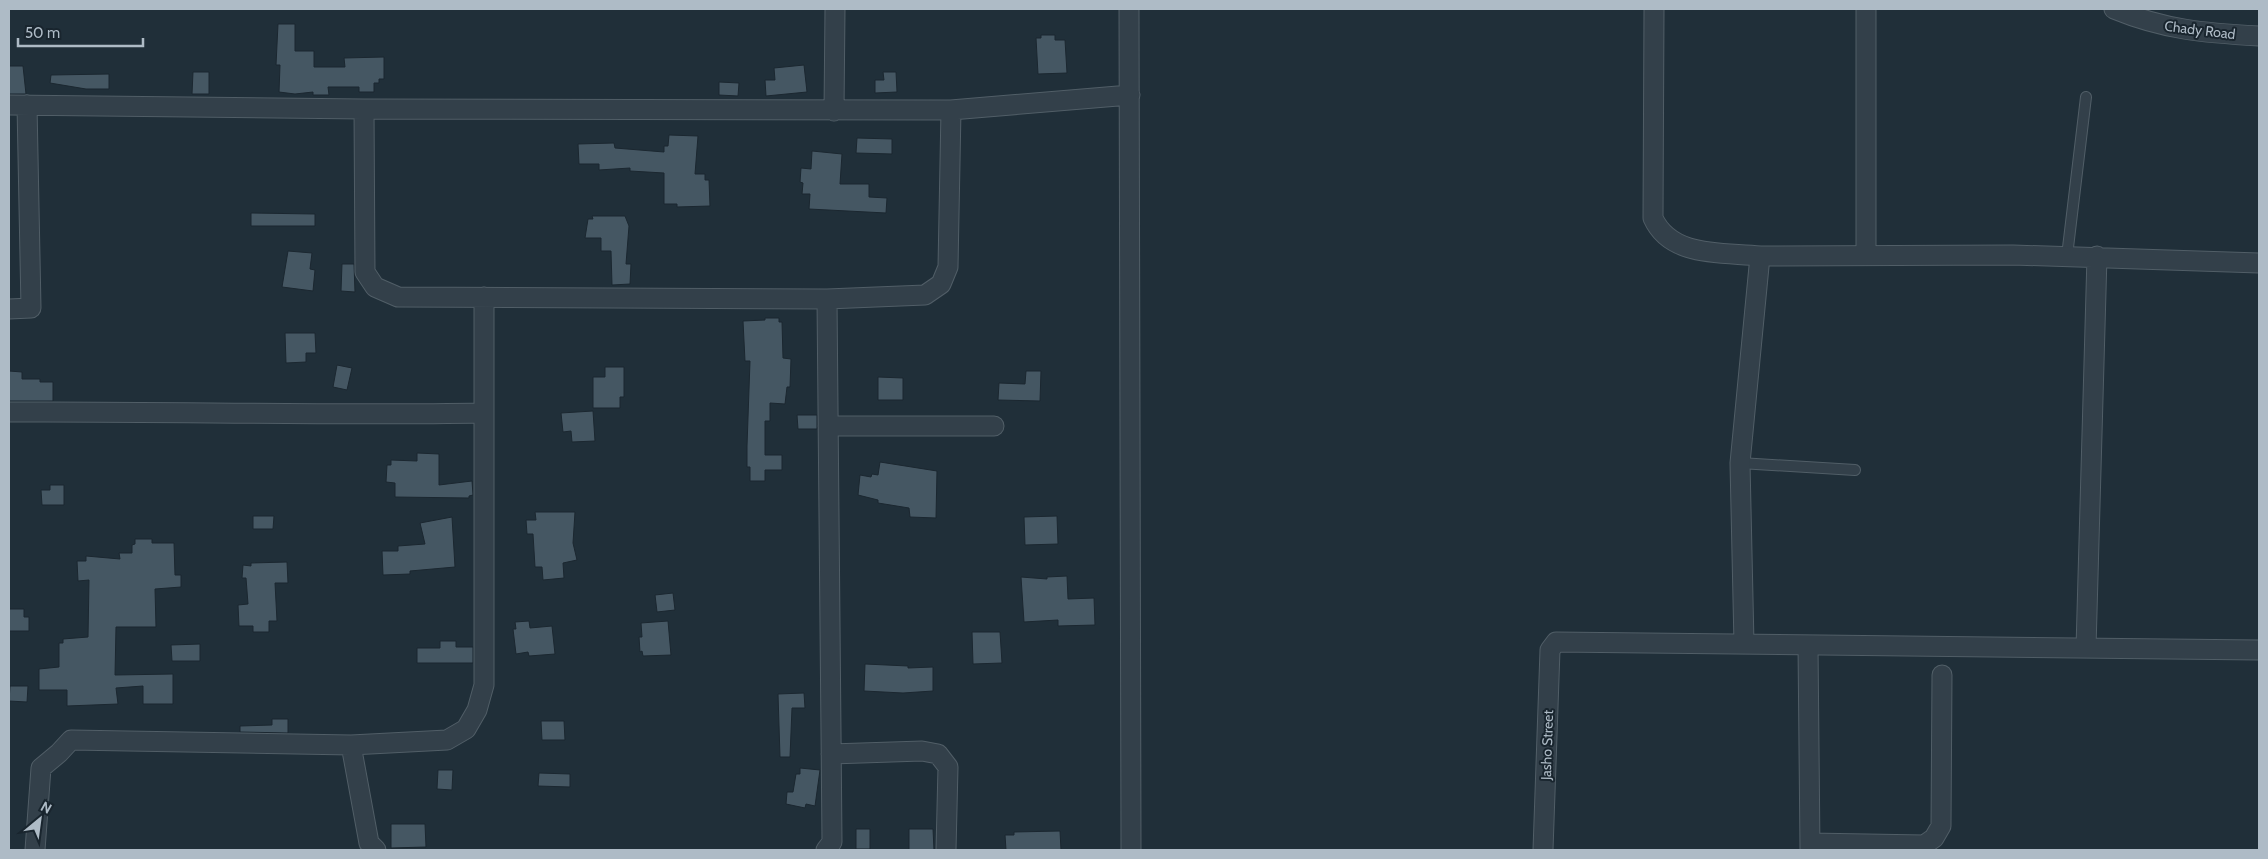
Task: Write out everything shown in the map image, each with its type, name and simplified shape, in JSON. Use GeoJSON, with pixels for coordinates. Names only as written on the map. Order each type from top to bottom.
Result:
{"type":"FeatureCollection","features":[{"type":"Feature","properties":{"kind":"street"},"geometry":{"type":"LineString","coordinates":[[834,9],[834,111]]}},
{"type":"Feature","properties":{"kind":"street"},"geometry":{"type":"LineString","coordinates":[[1129,9],[1131,850]]}},
{"type":"Feature","properties":{"kind":"street"},"geometry":{"type":"LineString","coordinates":[[1654,9],[1653,218],[1658,228],[1670,240],[1689,249],[1760,256],[1866,254],[2096,256],[2259,263]]}},
{"type":"Feature","properties":{"kind":"street"},"geometry":{"type":"LineString","coordinates":[[1866,9],[1866,254]]}},
{"type":"Feature","properties":{"kind":"street","name":"Chady Road"},"geometry":{"type":"LineString","coordinates":[[2114,9],[2154,16],[2168,28],[2259,36]]}},
{"type":"Feature","properties":{"kind":"street"},"geometry":{"type":"LineString","coordinates":[[9,309],[31,308],[18,105],[364,109],[951,110],[1130,95]]}},
{"type":"Feature","properties":{"kind":"street"},"geometry":{"type":"LineString","coordinates":[[364,109],[365,272],[375,287],[398,297],[827,299],[925,295],[941,284],[948,268],[951,110]]}},
{"type":"Feature","properties":{"kind":"street"},"geometry":{"type":"LineString","coordinates":[[1760,256],[1740,463],[1744,644],[2259,650]]}},
{"type":"Feature","properties":{"kind":"street"},"geometry":{"type":"LineString","coordinates":[[2086,648],[2096,256]]}},
{"type":"Feature","properties":{"kind":"street"},"geometry":{"type":"LineString","coordinates":[[34,850],[41,768],[60,753],[71,740],[351,745],[447,740],[466,729],[477,710],[484,685],[484,297]]}},
{"type":"Feature","properties":{"kind":"street"},"geometry":{"type":"LineString","coordinates":[[826,850],[832,842],[827,299]]}},
{"type":"Feature","properties":{"kind":"street"},"geometry":{"type":"LineString","coordinates":[[9,412],[178,411],[358,416],[483,413]]}},
{"type":"Feature","properties":{"kind":"street"},"geometry":{"type":"LineString","coordinates":[[828,426],[994,426]]}},
{"type":"Feature","properties":{"kind":"street","name":"Jasho Street"},"geometry":{"type":"LineString","coordinates":[[1544,850],[1550,650],[1556,642],[1744,644]]}},
{"type":"Feature","properties":{"kind":"street"},"geometry":{"type":"LineString","coordinates":[[1808,645],[1810,847],[1924,845],[1934,838],[1941,826],[1942,676]]}},
{"type":"Feature","properties":{"kind":"street"},"geometry":{"type":"LineString","coordinates":[[351,745],[369,842],[376,850]]}},
{"type":"Feature","properties":{"kind":"street"},"geometry":{"type":"LineString","coordinates":[[831,754],[922,751],[938,754],[948,767],[946,850]]}},
{"type":"Feature","properties":{"kind":"lane"},"geometry":{"type":"LineString","coordinates":[[2067,256],[2086,97]]}},
{"type":"Feature","properties":{"kind":"lane"},"geometry":{"type":"LineString","coordinates":[[1740,463],[1855,470]]}},
{"type":"Feature","properties":{"kind":"building"},"geometry":{"type":"Polygon","coordinates":[[[278,24],[295,24],[295,51],[314,51],[314,67],[345,67],[344,58],[384,57],[384,79],[379,79],[379,83],[374,83],[374,92],[359,92],[359,87],[328,87],[329,95],[313,95],[313,92],[295,94],[279,92],[280,65],[276,65],[278,24]]]}},
{"type":"Feature","properties":{"kind":"building"},"geometry":{"type":"Polygon","coordinates":[[[1041,35],[1055,35],[1055,40],[1065,40],[1067,73],[1038,74],[1036,38],[1041,38],[1041,35]]]}},
{"type":"Feature","properties":{"kind":"building"},"geometry":{"type":"Polygon","coordinates":[[[804,65],[807,92],[766,96],[765,80],[775,80],[774,68],[804,65]]]}},
{"type":"Feature","properties":{"kind":"building"},"geometry":{"type":"Polygon","coordinates":[[[9,66],[23,66],[26,94],[9,94],[9,66]]]}},
{"type":"Feature","properties":{"kind":"building"},"geometry":{"type":"Polygon","coordinates":[[[193,72],[209,72],[209,94],[192,94],[193,72]]]}},
{"type":"Feature","properties":{"kind":"building"},"geometry":{"type":"Polygon","coordinates":[[[883,72],[896,72],[897,92],[875,93],[875,80],[884,80],[883,72]]]}},
{"type":"Feature","properties":{"kind":"building"},"geometry":{"type":"Polygon","coordinates":[[[109,74],[109,89],[86,89],[50,83],[51,75],[109,74]]]}},
{"type":"Feature","properties":{"kind":"building"},"geometry":{"type":"Polygon","coordinates":[[[719,82],[739,83],[738,96],[719,95],[719,82]]]}},
{"type":"Feature","properties":{"kind":"building"},"geometry":{"type":"Polygon","coordinates":[[[669,135],[698,136],[695,174],[705,174],[705,180],[709,180],[710,206],[677,207],[677,204],[664,204],[664,173],[630,171],[630,168],[599,170],[599,164],[579,164],[578,144],[614,143],[615,148],[664,152],[664,146],[668,146],[669,135]]]}},
{"type":"Feature","properties":{"kind":"building"},"geometry":{"type":"Polygon","coordinates":[[[857,138],[892,139],[892,154],[856,153],[857,138]]]}},
{"type":"Feature","properties":{"kind":"building"},"geometry":{"type":"Polygon","coordinates":[[[812,151],[842,154],[840,184],[869,184],[869,197],[887,198],[886,213],[809,209],[810,194],[802,194],[803,183],[800,182],[801,168],[811,169],[812,151]]]}},
{"type":"Feature","properties":{"kind":"building"},"geometry":{"type":"Polygon","coordinates":[[[251,213],[315,214],[315,226],[251,226],[251,213]]]}},
{"type":"Feature","properties":{"kind":"building"},"geometry":{"type":"Polygon","coordinates":[[[592,216],[625,216],[629,226],[626,264],[631,264],[630,284],[612,285],[611,251],[601,251],[601,238],[585,238],[588,219],[593,219],[592,216]]]}},
{"type":"Feature","properties":{"kind":"building"},"geometry":{"type":"Polygon","coordinates":[[[288,251],[312,253],[310,269],[315,270],[313,291],[282,287],[288,251]]]}},
{"type":"Feature","properties":{"kind":"building"},"geometry":{"type":"Polygon","coordinates":[[[342,264],[354,264],[355,292],[341,291],[342,264]]]}},
{"type":"Feature","properties":{"kind":"building"},"geometry":{"type":"Polygon","coordinates":[[[765,318],[779,318],[779,322],[782,322],[783,358],[791,359],[790,387],[787,387],[785,404],[770,403],[770,421],[765,421],[765,455],[782,455],[782,470],[765,470],[765,481],[750,481],[750,467],[747,467],[747,446],[750,361],[745,361],[743,321],[765,320],[765,318]]]}},
{"type":"Feature","properties":{"kind":"building"},"geometry":{"type":"Polygon","coordinates":[[[285,333],[315,333],[316,353],[306,353],[306,362],[286,363],[285,333]]]}},
{"type":"Feature","properties":{"kind":"building"},"geometry":{"type":"Polygon","coordinates":[[[337,365],[352,368],[347,390],[333,387],[337,365]]]}},
{"type":"Feature","properties":{"kind":"building"},"geometry":{"type":"Polygon","coordinates":[[[605,367],[624,367],[624,397],[620,397],[620,408],[593,408],[593,377],[605,377],[605,367]]]}},
{"type":"Feature","properties":{"kind":"building"},"geometry":{"type":"Polygon","coordinates":[[[9,371],[22,372],[22,379],[40,379],[40,382],[53,382],[53,401],[9,401],[9,371]]]}},
{"type":"Feature","properties":{"kind":"building"},"geometry":{"type":"Polygon","coordinates":[[[1026,371],[1041,371],[1040,401],[998,400],[999,383],[1025,384],[1026,371]]]}},
{"type":"Feature","properties":{"kind":"building"},"geometry":{"type":"Polygon","coordinates":[[[878,377],[903,378],[903,400],[878,400],[878,377]]]}},
{"type":"Feature","properties":{"kind":"building"},"geometry":{"type":"Polygon","coordinates":[[[593,411],[595,441],[572,442],[571,431],[563,432],[561,413],[593,411]]]}},
{"type":"Feature","properties":{"kind":"building"},"geometry":{"type":"Polygon","coordinates":[[[797,415],[817,415],[817,429],[798,429],[797,415]]]}},
{"type":"Feature","properties":{"kind":"building"},"geometry":{"type":"Polygon","coordinates":[[[417,453],[439,454],[439,485],[472,481],[473,495],[469,496],[469,498],[395,497],[395,483],[386,482],[387,465],[391,465],[391,460],[417,461],[417,453]]]}},
{"type":"Feature","properties":{"kind":"building"},"geometry":{"type":"Polygon","coordinates":[[[880,462],[937,471],[936,518],[910,517],[909,508],[878,503],[878,500],[858,495],[860,475],[871,477],[872,474],[878,475],[880,462]]]}},
{"type":"Feature","properties":{"kind":"building"},"geometry":{"type":"Polygon","coordinates":[[[50,485],[64,485],[64,505],[42,505],[41,490],[50,490],[50,485]]]}},
{"type":"Feature","properties":{"kind":"building"},"geometry":{"type":"Polygon","coordinates":[[[535,512],[575,512],[573,543],[577,560],[563,563],[564,578],[543,580],[542,567],[535,567],[533,534],[527,534],[526,520],[536,520],[535,512]]]}},
{"type":"Feature","properties":{"kind":"building"},"geometry":{"type":"Polygon","coordinates":[[[253,516],[274,516],[273,529],[253,529],[253,516]]]}},
{"type":"Feature","properties":{"kind":"building"},"geometry":{"type":"Polygon","coordinates":[[[1057,516],[1058,544],[1025,545],[1024,517],[1057,516]]]}},
{"type":"Feature","properties":{"kind":"building"},"geometry":{"type":"Polygon","coordinates":[[[452,517],[455,567],[410,571],[410,574],[383,575],[382,551],[398,551],[398,546],[425,544],[420,523],[452,517]]]}},
{"type":"Feature","properties":{"kind":"building"},"geometry":{"type":"Polygon","coordinates":[[[135,539],[152,539],[152,543],[174,543],[175,575],[181,575],[181,587],[155,589],[156,627],[116,627],[115,675],[173,674],[173,704],[143,704],[143,686],[116,688],[118,704],[67,706],[67,690],[39,690],[39,669],[59,667],[59,643],[63,643],[63,639],[88,637],[89,580],[78,581],[77,561],[86,561],[86,556],[120,559],[119,553],[132,553],[132,545],[135,544],[135,539]]]}},
{"type":"Feature","properties":{"kind":"building"},"geometry":{"type":"Polygon","coordinates":[[[287,562],[288,583],[275,583],[277,621],[269,621],[269,632],[253,632],[253,626],[239,626],[238,605],[248,604],[246,578],[242,578],[243,565],[251,566],[251,563],[287,562]]]}},
{"type":"Feature","properties":{"kind":"building"},"geometry":{"type":"Polygon","coordinates":[[[1067,576],[1068,599],[1094,598],[1095,625],[1058,626],[1058,620],[1024,622],[1021,577],[1047,579],[1047,577],[1067,576]]]}},
{"type":"Feature","properties":{"kind":"building"},"geometry":{"type":"Polygon","coordinates":[[[673,593],[675,610],[657,612],[655,595],[673,593]]]}},
{"type":"Feature","properties":{"kind":"building"},"geometry":{"type":"Polygon","coordinates":[[[9,609],[24,609],[24,617],[29,617],[29,631],[9,631],[9,609]]]}},
{"type":"Feature","properties":{"kind":"building"},"geometry":{"type":"Polygon","coordinates":[[[529,621],[530,628],[552,626],[555,654],[529,656],[528,652],[516,654],[513,629],[516,629],[515,622],[529,621]]]}},
{"type":"Feature","properties":{"kind":"building"},"geometry":{"type":"Polygon","coordinates":[[[668,621],[671,655],[643,656],[642,651],[640,652],[639,637],[642,637],[641,623],[668,621]]]}},
{"type":"Feature","properties":{"kind":"building"},"geometry":{"type":"Polygon","coordinates":[[[972,632],[1000,632],[1002,663],[973,664],[972,632]]]}},
{"type":"Feature","properties":{"kind":"building"},"geometry":{"type":"Polygon","coordinates":[[[440,641],[456,641],[456,647],[473,647],[473,663],[417,663],[417,648],[440,648],[440,641]]]}},
{"type":"Feature","properties":{"kind":"building"},"geometry":{"type":"Polygon","coordinates":[[[200,644],[200,661],[172,661],[171,645],[200,644]]]}},
{"type":"Feature","properties":{"kind":"building"},"geometry":{"type":"Polygon","coordinates":[[[865,664],[908,666],[908,668],[933,667],[933,691],[903,693],[864,691],[865,664]]]}},
{"type":"Feature","properties":{"kind":"building"},"geometry":{"type":"Polygon","coordinates":[[[10,686],[28,686],[27,702],[9,701],[10,686]]]}},
{"type":"Feature","properties":{"kind":"building"},"geometry":{"type":"Polygon","coordinates":[[[804,693],[805,708],[792,708],[790,757],[780,757],[778,694],[804,693]]]}},
{"type":"Feature","properties":{"kind":"building"},"geometry":{"type":"Polygon","coordinates":[[[272,719],[288,719],[288,733],[240,732],[240,726],[272,725],[272,719]]]}},
{"type":"Feature","properties":{"kind":"building"},"geometry":{"type":"Polygon","coordinates":[[[541,721],[564,721],[565,740],[542,740],[541,721]]]}},
{"type":"Feature","properties":{"kind":"building"},"geometry":{"type":"Polygon","coordinates":[[[800,768],[820,770],[815,806],[806,804],[805,808],[786,804],[787,792],[793,792],[796,774],[800,774],[800,768]]]}},
{"type":"Feature","properties":{"kind":"building"},"geometry":{"type":"Polygon","coordinates":[[[438,770],[453,770],[452,790],[437,789],[438,770]]]}},
{"type":"Feature","properties":{"kind":"building"},"geometry":{"type":"Polygon","coordinates":[[[539,773],[570,774],[570,787],[538,786],[539,773]]]}},
{"type":"Feature","properties":{"kind":"building"},"geometry":{"type":"Polygon","coordinates":[[[391,824],[425,824],[426,847],[391,848],[391,824]]]}},
{"type":"Feature","properties":{"kind":"building"},"geometry":{"type":"Polygon","coordinates":[[[856,829],[870,829],[870,849],[856,849],[856,829]]]}},
{"type":"Feature","properties":{"kind":"building"},"geometry":{"type":"Polygon","coordinates":[[[909,829],[933,829],[934,850],[909,850],[909,829]]]}},
{"type":"Feature","properties":{"kind":"building"},"geometry":{"type":"Polygon","coordinates":[[[1060,831],[1061,850],[1006,850],[1005,835],[1014,835],[1014,832],[1060,831]]]}}]}
